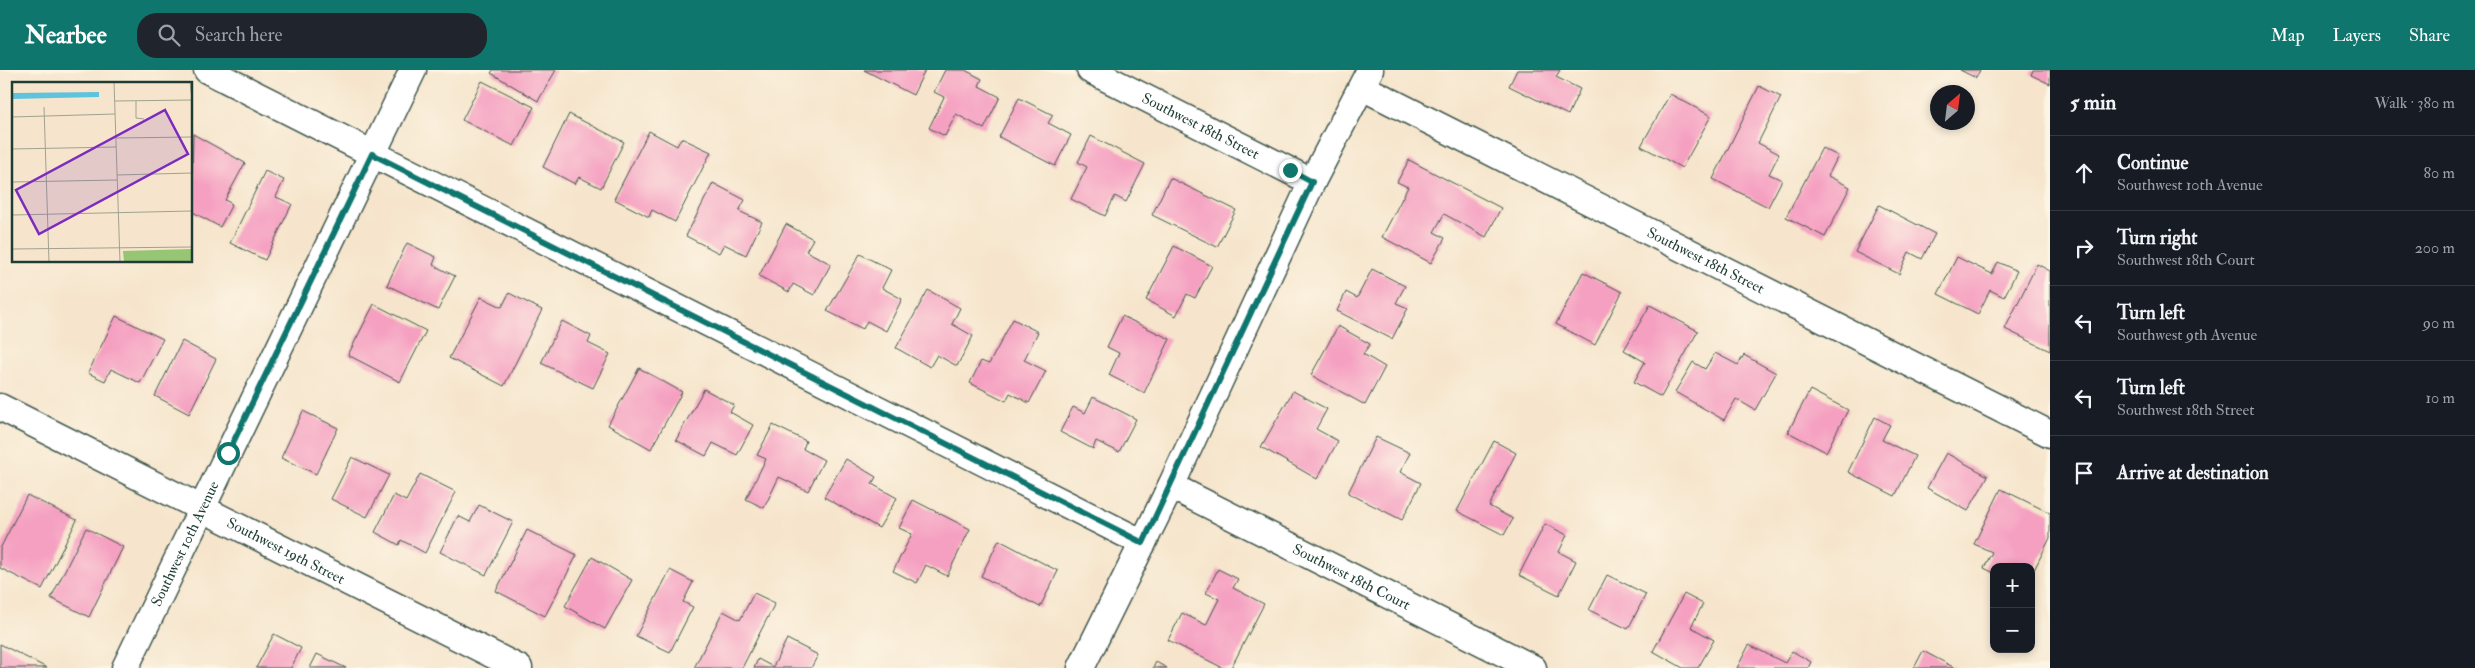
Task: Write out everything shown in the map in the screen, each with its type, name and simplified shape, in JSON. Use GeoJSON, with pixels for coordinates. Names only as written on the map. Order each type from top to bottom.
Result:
{"type":"FeatureCollection","features":[{"type":"Feature","properties":{"kind":"street"},"geometry":{"type":"LineString","coordinates":[[207,70],[1143,543]]}},
{"type":"Feature","properties":{"kind":"street","name":"Southwest 10th Avenue"},"geometry":{"type":"LineString","coordinates":[[125,668],[413,70]]}},
{"type":"Feature","properties":{"kind":"street","name":"Southwest 18th Street"},"geometry":{"type":"LineString","coordinates":[[1090,70],[1312,182]]}},
{"type":"Feature","properties":{"kind":"street"},"geometry":{"type":"LineString","coordinates":[[1081,668],[1171,486],[1312,182],[1366,78]]}},
{"type":"Feature","properties":{"kind":"street","name":"Southwest 18th Street"},"geometry":{"type":"LineString","coordinates":[[1366,78],[2050,434]]}},
{"type":"Feature","properties":{"kind":"street","name":"Southwest 19th Street"},"geometry":{"type":"LineString","coordinates":[[0,407],[518,668]]}},
{"type":"Feature","properties":{"kind":"street","name":"Southwest 18th Court"},"geometry":{"type":"LineString","coordinates":[[1171,486],[1533,668]]}},
{"type":"Feature","properties":{"kind":"building"},"geometry":{"type":"Polygon","coordinates":[[[493,70],[556,70],[538,101],[491,73],[493,70]]]}},
{"type":"Feature","properties":{"kind":"building"},"geometry":{"type":"Polygon","coordinates":[[[864,70],[925,70],[913,95],[864,70]]]}},
{"type":"Feature","properties":{"kind":"building"},"geometry":{"type":"Polygon","coordinates":[[[945,70],[965,70],[982,79],[979,86],[1000,97],[984,129],[956,114],[945,136],[929,128],[944,97],[934,92],[945,70]]]}},
{"type":"Feature","properties":{"kind":"building"},"geometry":{"type":"Polygon","coordinates":[[[1517,70],[1560,70],[1556,77],[1580,89],[1568,115],[1509,86],[1517,70]]]}},
{"type":"Feature","properties":{"kind":"building"},"geometry":{"type":"Polygon","coordinates":[[[1960,70],[1980,70],[1976,78],[1960,70]]]}},
{"type":"Feature","properties":{"kind":"building"},"geometry":{"type":"Polygon","coordinates":[[[2033,70],[2050,70],[2050,84],[2031,75],[2033,70]]]}},
{"type":"Feature","properties":{"kind":"building"},"geometry":{"type":"Polygon","coordinates":[[[482,81],[534,107],[514,146],[462,120],[482,81]]]}},
{"type":"Feature","properties":{"kind":"building"},"geometry":{"type":"Polygon","coordinates":[[[1759,86],[1781,97],[1758,143],[1779,154],[1769,174],[1782,180],[1768,207],[1713,179],[1759,86]]]}},
{"type":"Feature","properties":{"kind":"building"},"geometry":{"type":"Polygon","coordinates":[[[1670,94],[1711,116],[1682,168],[1641,146],[1670,94]]]}},
{"type":"Feature","properties":{"kind":"building"},"geometry":{"type":"Polygon","coordinates":[[[1019,98],[1053,115],[1048,123],[1071,135],[1055,166],[999,137],[1019,98]]]}},
{"type":"Feature","properties":{"kind":"building"},"geometry":{"type":"Polygon","coordinates":[[[569,114],[624,142],[601,188],[579,177],[575,184],[543,167],[569,114]]]}},
{"type":"Feature","properties":{"kind":"building"},"geometry":{"type":"Polygon","coordinates":[[[649,131],[677,146],[681,138],[711,152],[675,222],[652,210],[649,217],[614,199],[649,131]]]}},
{"type":"Feature","properties":{"kind":"building"},"geometry":{"type":"Polygon","coordinates":[[[193,134],[245,163],[225,200],[232,204],[220,227],[192,212],[193,134]]]}},
{"type":"Feature","properties":{"kind":"building"},"geometry":{"type":"Polygon","coordinates":[[[1091,136],[1145,164],[1126,202],[1115,196],[1105,216],[1071,199],[1087,167],[1078,162],[1091,136]]]}},
{"type":"Feature","properties":{"kind":"building"},"geometry":{"type":"Polygon","coordinates":[[[1822,148],[1838,156],[1828,176],[1850,187],[1825,237],[1786,217],[1822,148]]]}},
{"type":"Feature","properties":{"kind":"building"},"geometry":{"type":"Polygon","coordinates":[[[1409,160],[1501,208],[1486,237],[1444,214],[1434,232],[1445,238],[1431,263],[1382,237],[1408,187],[1397,182],[1409,160]]]}},
{"type":"Feature","properties":{"kind":"building"},"geometry":{"type":"Polygon","coordinates":[[[265,171],[284,180],[276,197],[292,204],[265,260],[230,243],[265,171]]]}},
{"type":"Feature","properties":{"kind":"building"},"geometry":{"type":"Polygon","coordinates":[[[1170,178],[1236,210],[1217,247],[1152,215],[1170,178]]]}},
{"type":"Feature","properties":{"kind":"building"},"geometry":{"type":"Polygon","coordinates":[[[713,183],[745,200],[739,211],[762,222],[746,255],[724,244],[719,253],[686,236],[713,183]]]}},
{"type":"Feature","properties":{"kind":"building"},"geometry":{"type":"Polygon","coordinates":[[[1879,205],[1935,234],[1922,259],[1909,252],[1899,274],[1855,252],[1879,205]]]}},
{"type":"Feature","properties":{"kind":"building"},"geometry":{"type":"Polygon","coordinates":[[[786,224],[813,239],[806,251],[831,264],[814,295],[793,284],[789,292],[759,276],[786,224]]]}},
{"type":"Feature","properties":{"kind":"building"},"geometry":{"type":"Polygon","coordinates":[[[407,243],[436,257],[433,265],[455,276],[438,310],[387,285],[407,243]]]}},
{"type":"Feature","properties":{"kind":"building"},"geometry":{"type":"Polygon","coordinates":[[[1174,246],[1212,266],[1195,298],[1187,294],[1176,316],[1146,300],[1174,246]]]}},
{"type":"Feature","properties":{"kind":"building"},"geometry":{"type":"Polygon","coordinates":[[[860,254],[891,270],[882,288],[902,299],[886,331],[867,321],[863,329],[827,311],[860,254]]]}},
{"type":"Feature","properties":{"kind":"building"},"geometry":{"type":"Polygon","coordinates":[[[1957,257],[1992,274],[1998,262],[2017,271],[2004,297],[1990,290],[1978,314],[1938,294],[1957,257]]]}},
{"type":"Feature","properties":{"kind":"building"},"geometry":{"type":"Polygon","coordinates":[[[2037,264],[2050,271],[2050,351],[2005,329],[2037,264]]]}},
{"type":"Feature","properties":{"kind":"building"},"geometry":{"type":"Polygon","coordinates":[[[1372,269],[1405,286],[1396,303],[1408,308],[1392,339],[1337,311],[1346,292],[1357,298],[1372,269]]]}},
{"type":"Feature","properties":{"kind":"building"},"geometry":{"type":"Polygon","coordinates":[[[1583,272],[1622,292],[1595,345],[1556,324],[1583,272]]]}},
{"type":"Feature","properties":{"kind":"building"},"geometry":{"type":"Polygon","coordinates":[[[928,290],[960,308],[952,324],[973,336],[957,366],[937,355],[930,367],[896,348],[928,290]]]}},
{"type":"Feature","properties":{"kind":"building"},"geometry":{"type":"Polygon","coordinates":[[[509,293],[542,310],[504,386],[449,358],[481,297],[502,307],[509,293]]]}},
{"type":"Feature","properties":{"kind":"building"},"geometry":{"type":"Polygon","coordinates":[[[374,304],[426,331],[400,382],[348,355],[374,304]]]}},
{"type":"Feature","properties":{"kind":"building"},"geometry":{"type":"Polygon","coordinates":[[[1650,305],[1698,331],[1661,397],[1634,382],[1645,362],[1624,350],[1650,305]]]}},
{"type":"Feature","properties":{"kind":"building"},"geometry":{"type":"Polygon","coordinates":[[[116,316],[163,339],[140,383],[111,369],[105,381],[88,373],[116,316]]]}},
{"type":"Feature","properties":{"kind":"building"},"geometry":{"type":"Polygon","coordinates":[[[1122,316],[1170,339],[1144,393],[1109,375],[1119,353],[1107,347],[1122,316]]]}},
{"type":"Feature","properties":{"kind":"building"},"geometry":{"type":"Polygon","coordinates":[[[1013,319],[1038,332],[1024,360],[1046,371],[1029,403],[1010,393],[1006,401],[970,383],[981,361],[989,364],[1013,319]]]}},
{"type":"Feature","properties":{"kind":"building"},"geometry":{"type":"Polygon","coordinates":[[[562,321],[591,336],[588,343],[610,354],[593,388],[541,363],[562,321]]]}},
{"type":"Feature","properties":{"kind":"building"},"geometry":{"type":"Polygon","coordinates":[[[1338,326],[1370,344],[1363,354],[1385,367],[1365,405],[1311,375],[1338,326]]]}},
{"type":"Feature","properties":{"kind":"building"},"geometry":{"type":"Polygon","coordinates":[[[182,341],[216,359],[189,414],[155,396],[182,341]]]}},
{"type":"Feature","properties":{"kind":"building"},"geometry":{"type":"Polygon","coordinates":[[[1715,353],[1738,365],[1744,355],[1776,373],[1755,410],[1736,399],[1724,420],[1675,392],[1693,362],[1705,369],[1715,353]]]}},
{"type":"Feature","properties":{"kind":"building"},"geometry":{"type":"Polygon","coordinates":[[[639,368],[682,392],[651,449],[608,425],[639,368]]]}},
{"type":"Feature","properties":{"kind":"building"},"geometry":{"type":"Polygon","coordinates":[[[704,389],[734,405],[730,412],[753,425],[737,455],[713,443],[706,456],[676,440],[704,389]]]}},
{"type":"Feature","properties":{"kind":"building"},"geometry":{"type":"Polygon","coordinates":[[[1810,390],[1848,410],[1826,452],[1788,432],[1810,390]]]}},
{"type":"Feature","properties":{"kind":"building"},"geometry":{"type":"Polygon","coordinates":[[[1293,391],[1327,409],[1316,429],[1338,441],[1317,479],[1261,447],[1293,391]]]}},
{"type":"Feature","properties":{"kind":"building"},"geometry":{"type":"Polygon","coordinates":[[[1093,397],[1136,419],[1119,452],[1096,441],[1093,449],[1060,432],[1073,407],[1085,413],[1093,397]]]}},
{"type":"Feature","properties":{"kind":"building"},"geometry":{"type":"Polygon","coordinates":[[[303,411],[338,428],[316,474],[281,458],[303,411]]]}},
{"type":"Feature","properties":{"kind":"building"},"geometry":{"type":"Polygon","coordinates":[[[1875,417],[1890,425],[1882,440],[1915,456],[1895,496],[1848,472],[1875,417]]]}},
{"type":"Feature","properties":{"kind":"building"},"geometry":{"type":"Polygon","coordinates":[[[773,425],[806,441],[803,449],[824,460],[808,491],[779,477],[764,508],[746,499],[766,459],[757,455],[773,425]]]}},
{"type":"Feature","properties":{"kind":"building"},"geometry":{"type":"Polygon","coordinates":[[[1376,437],[1410,453],[1400,472],[1421,483],[1402,520],[1348,493],[1376,437]]]}},
{"type":"Feature","properties":{"kind":"building"},"geometry":{"type":"Polygon","coordinates":[[[1494,441],[1516,453],[1489,506],[1513,519],[1504,535],[1457,511],[1494,441]]]}},
{"type":"Feature","properties":{"kind":"building"},"geometry":{"type":"Polygon","coordinates":[[[1946,453],[1988,476],[1968,511],[1927,488],[1946,453]]]}},
{"type":"Feature","properties":{"kind":"building"},"geometry":{"type":"Polygon","coordinates":[[[352,457],[389,475],[367,517],[331,499],[352,457]]]}},
{"type":"Feature","properties":{"kind":"building"},"geometry":{"type":"Polygon","coordinates":[[[846,459],[876,477],[872,484],[897,498],[879,528],[824,497],[846,459]]]}},
{"type":"Feature","properties":{"kind":"building"},"geometry":{"type":"Polygon","coordinates":[[[420,474],[456,492],[425,553],[401,540],[399,545],[375,532],[394,495],[406,501],[420,474]]]}},
{"type":"Feature","properties":{"kind":"building"},"geometry":{"type":"Polygon","coordinates":[[[2001,489],[2050,513],[2050,538],[2035,568],[2035,563],[1990,563],[1990,571],[1984,568],[1992,552],[1974,544],[2001,489]]]}},
{"type":"Feature","properties":{"kind":"building"},"geometry":{"type":"Polygon","coordinates":[[[27,495],[77,520],[42,589],[0,568],[0,549],[27,495]]]}},
{"type":"Feature","properties":{"kind":"building"},"geometry":{"type":"Polygon","coordinates":[[[913,500],[970,529],[947,576],[926,565],[917,583],[893,571],[912,534],[899,528],[913,500]]]}},
{"type":"Feature","properties":{"kind":"building"},"geometry":{"type":"Polygon","coordinates":[[[479,505],[513,522],[486,575],[440,552],[458,516],[470,522],[479,505]]]}},
{"type":"Feature","properties":{"kind":"building"},"geometry":{"type":"Polygon","coordinates":[[[1545,524],[1567,535],[1559,552],[1576,561],[1559,595],[1519,575],[1545,524]]]}},
{"type":"Feature","properties":{"kind":"building"},"geometry":{"type":"Polygon","coordinates":[[[86,528],[123,547],[89,617],[51,598],[86,528]]]}},
{"type":"Feature","properties":{"kind":"building"},"geometry":{"type":"Polygon","coordinates":[[[527,530],[577,555],[545,616],[496,591],[527,530]]]}},
{"type":"Feature","properties":{"kind":"building"},"geometry":{"type":"Polygon","coordinates":[[[999,540],[1058,571],[1040,607],[981,576],[999,540]]]}},
{"type":"Feature","properties":{"kind":"building"},"geometry":{"type":"Polygon","coordinates":[[[592,557],[632,580],[605,629],[565,606],[592,557]]]}},
{"type":"Feature","properties":{"kind":"building"},"geometry":{"type":"Polygon","coordinates":[[[1218,569],[1238,579],[1233,588],[1264,604],[1231,668],[1223,668],[1168,640],[1182,613],[1206,625],[1219,599],[1206,593],[1218,569]]]}},
{"type":"Feature","properties":{"kind":"building"},"geometry":{"type":"Polygon","coordinates":[[[670,570],[693,582],[683,602],[693,607],[670,652],[636,636],[670,570]]]}},
{"type":"Feature","properties":{"kind":"building"},"geometry":{"type":"Polygon","coordinates":[[[1607,575],[1646,594],[1628,629],[1589,610],[1607,575]]]}},
{"type":"Feature","properties":{"kind":"building"},"geometry":{"type":"Polygon","coordinates":[[[754,593],[775,603],[742,668],[694,668],[723,611],[740,620],[754,593]]]}},
{"type":"Feature","properties":{"kind":"building"},"geometry":{"type":"Polygon","coordinates":[[[1684,594],[1703,604],[1691,627],[1714,640],[1698,668],[1683,668],[1653,651],[1684,594]]]}},
{"type":"Feature","properties":{"kind":"building"},"geometry":{"type":"Polygon","coordinates":[[[274,634],[301,648],[291,668],[256,668],[274,634]]]}},
{"type":"Feature","properties":{"kind":"building"},"geometry":{"type":"Polygon","coordinates":[[[787,639],[818,655],[811,668],[754,668],[758,659],[773,667],[787,639]]]}},
{"type":"Feature","properties":{"kind":"building"},"geometry":{"type":"Polygon","coordinates":[[[0,644],[47,668],[0,668],[0,644]]]}},
{"type":"Feature","properties":{"kind":"building"},"geometry":{"type":"Polygon","coordinates":[[[1749,645],[1785,663],[1792,651],[1811,662],[1808,668],[1737,668],[1749,645]]]}},
{"type":"Feature","properties":{"kind":"building"},"geometry":{"type":"Polygon","coordinates":[[[1923,651],[1955,668],[1914,668],[1923,651]]]}},
{"type":"Feature","properties":{"kind":"building"},"geometry":{"type":"Polygon","coordinates":[[[317,654],[346,668],[310,668],[317,654]]]}},
{"type":"Feature","properties":{"kind":"building"},"geometry":{"type":"Polygon","coordinates":[[[1156,662],[1167,668],[1153,668],[1156,662]]]}},
{"type":"Feature","properties":{"kind":"route"},"geometry":{"type":"LineString","coordinates":[[228,453],[372,154],[1143,543],[1312,182],[1290,170]]}}]}
